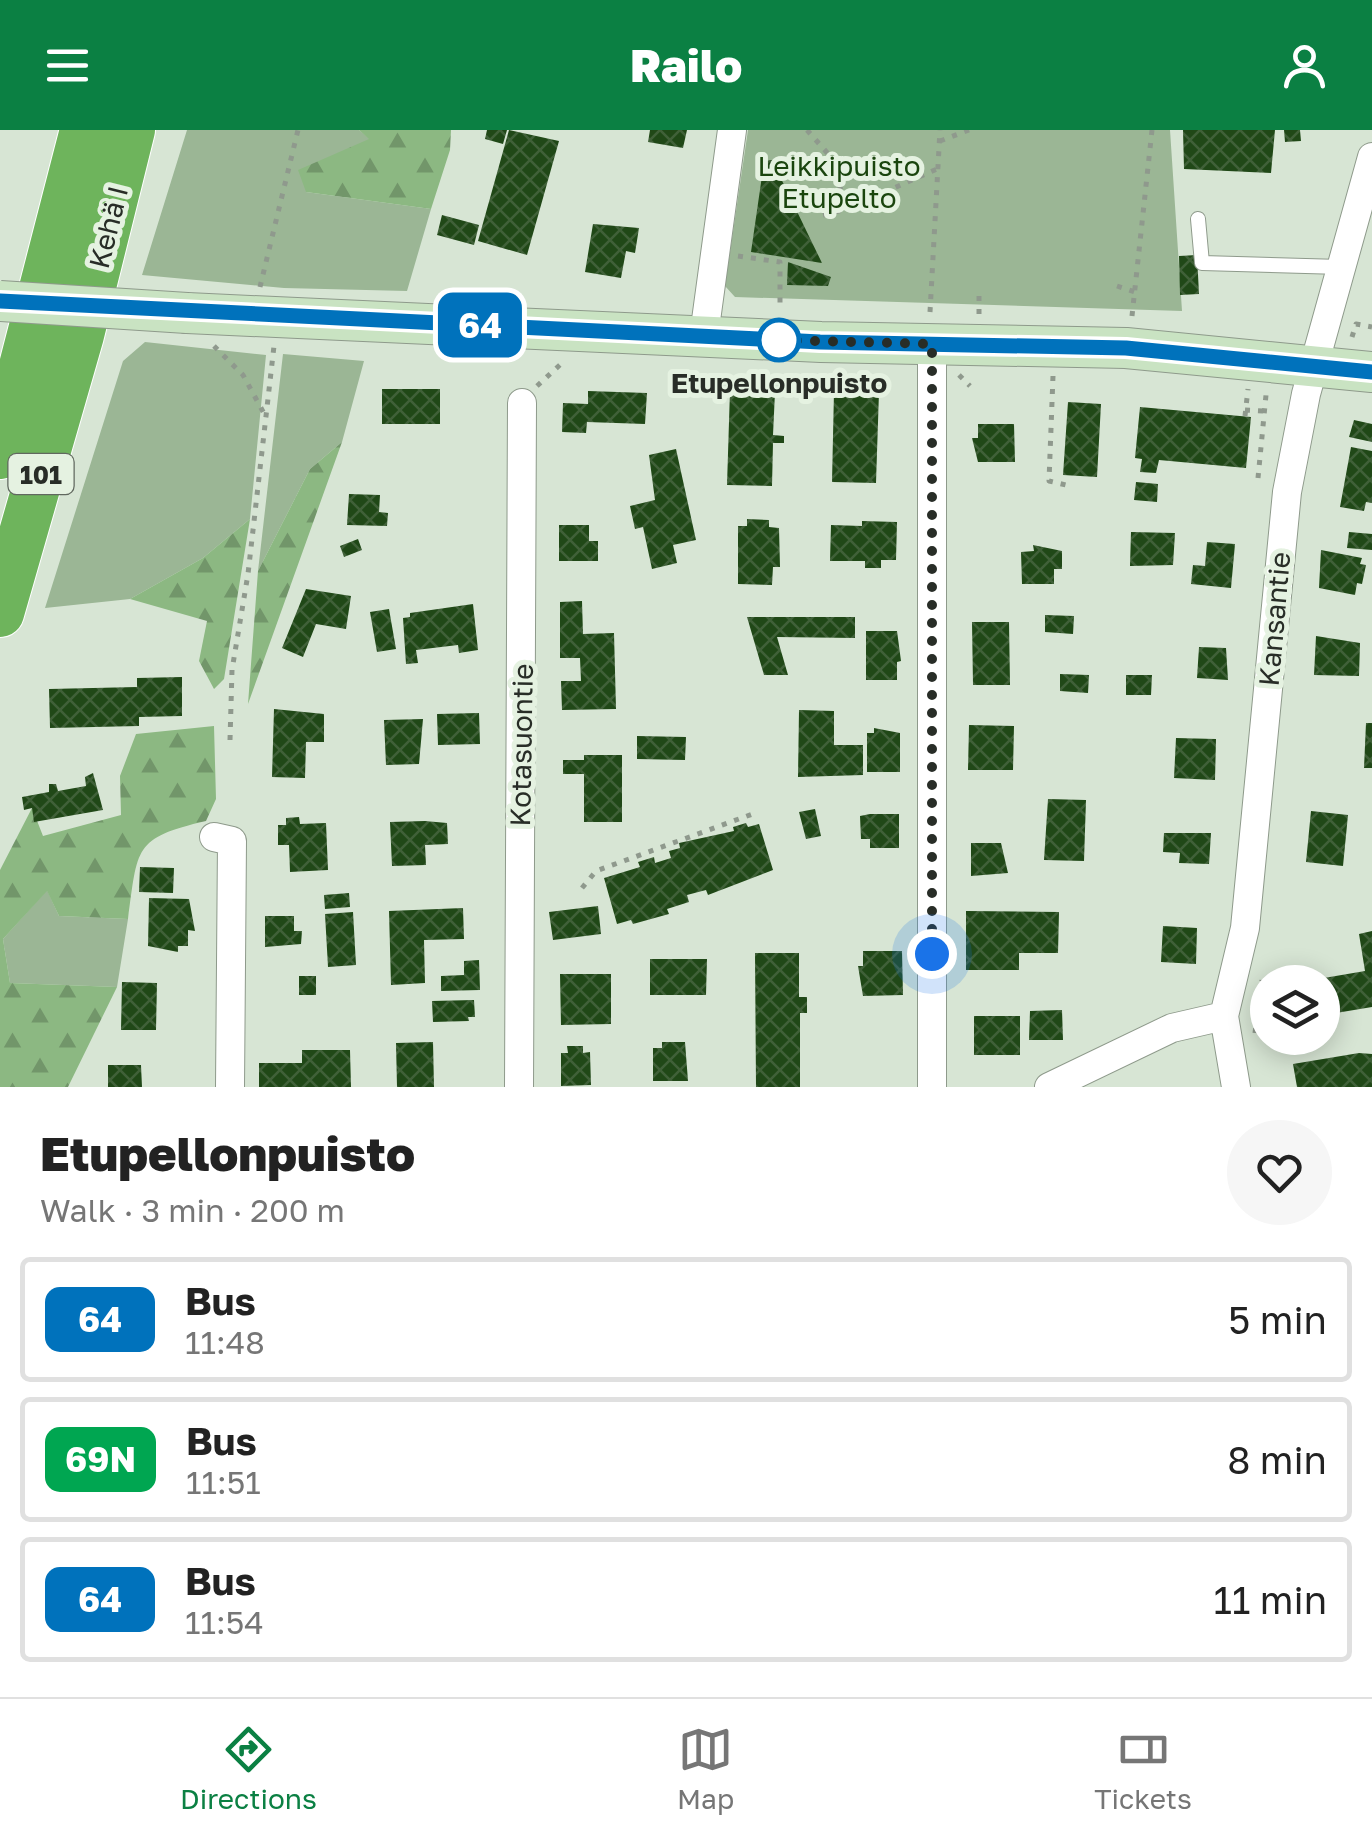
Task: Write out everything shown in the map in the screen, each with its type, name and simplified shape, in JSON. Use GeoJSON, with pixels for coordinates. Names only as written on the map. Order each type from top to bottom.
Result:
{"type":"FeatureCollection","features":[{"type":"Feature","properties":{"kind":"highway","name":"Kehä I"},"geometry":{"type":"LineString","coordinates":[[0,455],[84,130]]}},
{"type":"Feature","properties":{"kind":"highway","name":"Kehä I"},"geometry":{"type":"LineString","coordinates":[[0,613],[80,335],[132,130]]}},
{"type":"Feature","properties":{"kind":"main road"},"geometry":{"type":"LineString","coordinates":[[0,301],[196,324],[704,334],[1126,348],[1314,366],[1361,358]]}},
{"type":"Feature","properties":{"kind":"street"},"geometry":{"type":"LineString","coordinates":[[704,334],[732,130]]}},
{"type":"Feature","properties":{"kind":"street","name":"Kansantie"},"geometry":{"type":"LineString","coordinates":[[1236,1087],[1224,1016],[1245,928],[1287,492],[1314,366],[1372,157]]}},
{"type":"Feature","properties":{"kind":"street"},"geometry":{"type":"LineString","coordinates":[[932,1087],[940,344]]}},
{"type":"Feature","properties":{"kind":"street","name":"Kotasuontie"},"geometry":{"type":"LineString","coordinates":[[519,1087],[522,404]]}},
{"type":"Feature","properties":{"kind":"street"},"geometry":{"type":"LineString","coordinates":[[214,837],[232,841],[230,1087]]}},
{"type":"Feature","properties":{"kind":"street"},"geometry":{"type":"LineString","coordinates":[[1049,1087],[1172,1028],[1224,1016]]}},
{"type":"Feature","properties":{"kind":"lane"},"geometry":{"type":"LineString","coordinates":[[1198,218],[1202,263],[1341,267]]}},
{"type":"Feature","properties":{"kind":"path"},"geometry":{"type":"LineString","coordinates":[[258,296],[298,130]]}},
{"type":"Feature","properties":{"kind":"path"},"geometry":{"type":"LineString","coordinates":[[807,130],[830,156],[847,209]]}},
{"type":"Feature","properties":{"kind":"path"},"geometry":{"type":"LineString","coordinates":[[940,130],[940,344],[960,380],[970,386]]}},
{"type":"Feature","properties":{"kind":"path"},"geometry":{"type":"LineString","coordinates":[[940,141],[969,130]]}},
{"type":"Feature","properties":{"kind":"path"},"geometry":{"type":"LineString","coordinates":[[1131,324],[1152,130]]}},
{"type":"Feature","properties":{"kind":"path"},"geometry":{"type":"LineString","coordinates":[[823,215],[847,209],[938,168]]}},
{"type":"Feature","properties":{"kind":"path"},"geometry":{"type":"LineString","coordinates":[[715,253],[780,262],[780,311]]}},
{"type":"Feature","properties":{"kind":"path"},"geometry":{"type":"LineString","coordinates":[[1117,286],[1135,292]]}},
{"type":"Feature","properties":{"kind":"path"},"geometry":{"type":"LineString","coordinates":[[978,317],[979,293]]}},
{"type":"Feature","properties":{"kind":"path"},"geometry":{"type":"LineString","coordinates":[[196,324],[243,375],[267,420]]}},
{"type":"Feature","properties":{"kind":"path"},"geometry":{"type":"LineString","coordinates":[[1361,358],[1356,324],[1372,327]]}},
{"type":"Feature","properties":{"kind":"path"},"geometry":{"type":"LineString","coordinates":[[230,740],[232,670],[275,339]]}},
{"type":"Feature","properties":{"kind":"path"},"geometry":{"type":"LineString","coordinates":[[522,404],[560,364],[574,357]]}},
{"type":"Feature","properties":{"kind":"path"},"geometry":{"type":"LineString","coordinates":[[1053,373],[1050,481],[1070,486]]}},
{"type":"Feature","properties":{"kind":"path"},"geometry":{"type":"LineString","coordinates":[[1248,388],[1245,413],[1264,411]]}},
{"type":"Feature","properties":{"kind":"path"},"geometry":{"type":"LineString","coordinates":[[1258,478],[1266,389]]}},
{"type":"Feature","properties":{"kind":"path"},"geometry":{"type":"LineString","coordinates":[[582,888],[596,871],[758,812]]}},
{"type":"Feature","properties":{"kind":"green space"},"geometry":{"type":"Polygon","coordinates":[[[187,130],[359,130],[370,139],[306,192],[431,209],[407,291],[284,288],[142,275],[187,130]]]}},
{"type":"Feature","properties":{"kind":"green space"},"geometry":{"type":"Polygon","coordinates":[[[359,130],[451,130],[450,150],[431,209],[306,192],[298,170],[369,139],[359,130]]]}},
{"type":"Feature","properties":{"kind":"green space","name":"Etupellonpuisto"},"geometry":{"type":"Polygon","coordinates":[[[748,130],[1170,130],[1182,311],[735,297],[725,286],[748,130]]]}},
{"type":"Feature","properties":{"kind":"green space"},"geometry":{"type":"Polygon","coordinates":[[[145,342],[266,355],[250,519],[203,558],[130,599],[45,608],[123,361],[145,342]]]}},
{"type":"Feature","properties":{"kind":"green space"},"geometry":{"type":"Polygon","coordinates":[[[283,354],[364,361],[342,442],[310,469],[258,571],[283,354]]]}},
{"type":"Feature","properties":{"kind":"green space"},"geometry":{"type":"Polygon","coordinates":[[[342,442],[248,704],[258,571],[310,469],[342,442]]]}},
{"type":"Feature","properties":{"kind":"green space"},"geometry":{"type":"Polygon","coordinates":[[[250,519],[224,679],[214,689],[199,661],[207,621],[130,599],[203,558],[250,519]]]}},
{"type":"Feature","properties":{"kind":"green space"},"geometry":{"type":"Polygon","coordinates":[[[214,726],[216,799],[206,821],[164,834],[143,850],[134,876],[128,919],[59,916],[47,891],[3,939],[10,983],[117,987],[68,1087],[0,1087],[0,870],[32,808],[43,836],[121,815],[120,776],[136,734],[214,726]]]}},
{"type":"Feature","properties":{"kind":"green space"},"geometry":{"type":"Polygon","coordinates":[[[47,890],[59,916],[128,919],[117,987],[10,983],[3,939],[47,890]]]}},
{"type":"Feature","properties":{"kind":"building"},"geometry":{"type":"Polygon","coordinates":[[[487,130],[507,130],[503,144],[485,139],[487,130]]]}},
{"type":"Feature","properties":{"kind":"building"},"geometry":{"type":"Polygon","coordinates":[[[509,130],[559,141],[527,255],[478,241],[509,130]]]}},
{"type":"Feature","properties":{"kind":"building"},"geometry":{"type":"Polygon","coordinates":[[[650,130],[687,130],[683,148],[648,142],[650,130]]]}},
{"type":"Feature","properties":{"kind":"building"},"geometry":{"type":"Polygon","coordinates":[[[1183,130],[1275,130],[1271,173],[1184,169],[1183,130]]]}},
{"type":"Feature","properties":{"kind":"building"},"geometry":{"type":"Polygon","coordinates":[[[1284,130],[1300,130],[1301,141],[1285,142],[1284,130]]]}},
{"type":"Feature","properties":{"kind":"building"},"geometry":{"type":"Polygon","coordinates":[[[772,160],[822,263],[751,252],[764,162],[772,160]]]}},
{"type":"Feature","properties":{"kind":"building"},"geometry":{"type":"Polygon","coordinates":[[[442,215],[479,225],[474,245],[437,235],[442,215]]]}},
{"type":"Feature","properties":{"kind":"building"},"geometry":{"type":"Polygon","coordinates":[[[593,224],[639,228],[635,253],[626,251],[621,278],[585,272],[593,224]]]}},
{"type":"Feature","properties":{"kind":"building"},"geometry":{"type":"Polygon","coordinates":[[[1197,255],[1199,294],[1180,295],[1179,256],[1197,255]]]}},
{"type":"Feature","properties":{"kind":"building"},"geometry":{"type":"Polygon","coordinates":[[[788,262],[831,277],[828,286],[787,285],[788,262]]]}},
{"type":"Feature","properties":{"kind":"building"},"geometry":{"type":"Polygon","coordinates":[[[382,389],[440,389],[440,424],[382,424],[382,389]]]}},
{"type":"Feature","properties":{"kind":"building"},"geometry":{"type":"Polygon","coordinates":[[[730,390],[775,392],[773,435],[784,436],[784,443],[773,443],[772,486],[727,485],[730,390]]]}},
{"type":"Feature","properties":{"kind":"building"},"geometry":{"type":"Polygon","coordinates":[[[588,391],[647,393],[645,424],[587,422],[586,433],[562,432],[563,403],[588,404],[588,391]]]}},
{"type":"Feature","properties":{"kind":"building"},"geometry":{"type":"Polygon","coordinates":[[[834,391],[879,392],[876,483],[832,482],[834,391]]]}},
{"type":"Feature","properties":{"kind":"building"},"geometry":{"type":"Polygon","coordinates":[[[1068,402],[1101,404],[1097,477],[1063,475],[1068,402]]]}},
{"type":"Feature","properties":{"kind":"building"},"geometry":{"type":"Polygon","coordinates":[[[1140,407],[1251,417],[1246,468],[1159,460],[1156,473],[1140,472],[1142,459],[1135,458],[1140,407]]]}},
{"type":"Feature","properties":{"kind":"building"},"geometry":{"type":"Polygon","coordinates":[[[1354,420],[1372,424],[1372,442],[1349,437],[1354,420]]]}},
{"type":"Feature","properties":{"kind":"building"},"geometry":{"type":"Polygon","coordinates":[[[978,424],[1014,424],[1015,462],[978,462],[972,438],[978,438],[978,424]]]}},
{"type":"Feature","properties":{"kind":"building"},"geometry":{"type":"Polygon","coordinates":[[[1351,447],[1372,451],[1372,503],[1366,502],[1364,511],[1340,507],[1351,447]]]}},
{"type":"Feature","properties":{"kind":"building"},"geometry":{"type":"Polygon","coordinates":[[[676,449],[696,540],[673,545],[677,563],[652,569],[643,527],[635,529],[630,506],[655,500],[649,455],[676,449]]]}},
{"type":"Feature","properties":{"kind":"building"},"geometry":{"type":"Polygon","coordinates":[[[1136,482],[1158,484],[1157,502],[1134,500],[1136,482]]]}},
{"type":"Feature","properties":{"kind":"building"},"geometry":{"type":"Polygon","coordinates":[[[349,494],[380,495],[379,512],[388,513],[387,526],[347,525],[349,494]]]}},
{"type":"Feature","properties":{"kind":"building"},"geometry":{"type":"Polygon","coordinates":[[[747,519],[769,520],[769,527],[779,528],[780,567],[773,567],[772,585],[738,584],[738,526],[747,526],[747,519]]]}},
{"type":"Feature","properties":{"kind":"building"},"geometry":{"type":"Polygon","coordinates":[[[862,521],[897,522],[896,560],[881,560],[881,568],[865,568],[865,561],[830,561],[831,525],[862,526],[862,521]]]}},
{"type":"Feature","properties":{"kind":"building"},"geometry":{"type":"Polygon","coordinates":[[[559,525],[589,525],[589,541],[598,541],[598,561],[559,561],[559,525]]]}},
{"type":"Feature","properties":{"kind":"building"},"geometry":{"type":"Polygon","coordinates":[[[1131,532],[1175,533],[1173,565],[1130,566],[1131,532]]]}},
{"type":"Feature","properties":{"kind":"building"},"geometry":{"type":"Polygon","coordinates":[[[1349,532],[1372,534],[1372,550],[1347,548],[1349,532]]]}},
{"type":"Feature","properties":{"kind":"building"},"geometry":{"type":"Polygon","coordinates":[[[358,539],[362,550],[344,557],[340,546],[358,539]]]}},
{"type":"Feature","properties":{"kind":"building"},"geometry":{"type":"Polygon","coordinates":[[[1207,542],[1235,544],[1231,588],[1191,584],[1193,565],[1205,566],[1207,542]]]}},
{"type":"Feature","properties":{"kind":"building"},"geometry":{"type":"Polygon","coordinates":[[[1033,545],[1062,551],[1062,569],[1054,569],[1054,584],[1022,584],[1021,552],[1034,551],[1033,545]]]}},
{"type":"Feature","properties":{"kind":"building"},"geometry":{"type":"Polygon","coordinates":[[[1321,550],[1362,558],[1360,564],[1366,565],[1355,595],[1319,588],[1321,550]]]}},
{"type":"Feature","properties":{"kind":"building"},"geometry":{"type":"Polygon","coordinates":[[[306,589],[351,596],[346,629],[316,624],[303,657],[282,648],[306,589]]]}},
{"type":"Feature","properties":{"kind":"building"},"geometry":{"type":"Polygon","coordinates":[[[582,601],[583,634],[614,633],[616,709],[562,710],[561,681],[581,681],[580,658],[560,658],[560,602],[582,601]]]}},
{"type":"Feature","properties":{"kind":"building"},"geometry":{"type":"Polygon","coordinates":[[[473,604],[478,650],[459,653],[458,645],[416,650],[418,663],[406,664],[403,618],[410,617],[410,613],[473,604]]]}},
{"type":"Feature","properties":{"kind":"building"},"geometry":{"type":"Polygon","coordinates":[[[389,609],[396,649],[377,652],[370,612],[389,609]]]}},
{"type":"Feature","properties":{"kind":"building"},"geometry":{"type":"Polygon","coordinates":[[[1045,615],[1074,616],[1073,634],[1045,632],[1045,615]]]}},
{"type":"Feature","properties":{"kind":"building"},"geometry":{"type":"Polygon","coordinates":[[[747,617],[855,617],[855,638],[777,637],[788,675],[764,675],[747,617]]]}},
{"type":"Feature","properties":{"kind":"building"},"geometry":{"type":"Polygon","coordinates":[[[972,622],[1009,622],[1010,685],[973,685],[972,622]]]}},
{"type":"Feature","properties":{"kind":"building"},"geometry":{"type":"Polygon","coordinates":[[[866,631],[897,631],[901,661],[897,662],[897,680],[866,680],[866,631]]]}},
{"type":"Feature","properties":{"kind":"building"},"geometry":{"type":"Polygon","coordinates":[[[1316,636],[1360,643],[1359,676],[1314,675],[1316,636]]]}},
{"type":"Feature","properties":{"kind":"building"},"geometry":{"type":"Polygon","coordinates":[[[1199,647],[1226,648],[1228,680],[1197,678],[1199,647]]]}},
{"type":"Feature","properties":{"kind":"building"},"geometry":{"type":"Polygon","coordinates":[[[1060,674],[1089,675],[1088,693],[1060,691],[1060,674]]]}},
{"type":"Feature","properties":{"kind":"building"},"geometry":{"type":"Polygon","coordinates":[[[1126,675],[1152,675],[1151,695],[1126,695],[1126,675]]]}},
{"type":"Feature","properties":{"kind":"building"},"geometry":{"type":"Polygon","coordinates":[[[182,677],[182,716],[139,717],[139,726],[50,728],[49,689],[137,687],[137,678],[182,677]]]}},
{"type":"Feature","properties":{"kind":"building"},"geometry":{"type":"Polygon","coordinates":[[[274,709],[324,714],[324,742],[306,742],[305,778],[272,777],[274,709]]]}},
{"type":"Feature","properties":{"kind":"building"},"geometry":{"type":"Polygon","coordinates":[[[799,710],[834,711],[834,745],[863,745],[863,775],[798,777],[799,710]]]}},
{"type":"Feature","properties":{"kind":"building"},"geometry":{"type":"Polygon","coordinates":[[[479,713],[480,744],[438,745],[437,714],[479,713]]]}},
{"type":"Feature","properties":{"kind":"building"},"geometry":{"type":"Polygon","coordinates":[[[423,719],[419,764],[386,765],[384,720],[423,719]]]}},
{"type":"Feature","properties":{"kind":"building"},"geometry":{"type":"Polygon","coordinates":[[[1366,723],[1372,723],[1372,768],[1364,768],[1366,723]]]}},
{"type":"Feature","properties":{"kind":"building"},"geometry":{"type":"Polygon","coordinates":[[[969,725],[1014,726],[1013,770],[968,770],[969,725]]]}},
{"type":"Feature","properties":{"kind":"building"},"geometry":{"type":"Polygon","coordinates":[[[874,728],[900,733],[900,772],[867,772],[867,733],[874,733],[874,728]]]}},
{"type":"Feature","properties":{"kind":"building"},"geometry":{"type":"Polygon","coordinates":[[[637,736],[686,737],[685,760],[637,759],[637,736]]]}},
{"type":"Feature","properties":{"kind":"building"},"geometry":{"type":"Polygon","coordinates":[[[1176,738],[1216,739],[1215,780],[1174,778],[1176,738]]]}},
{"type":"Feature","properties":{"kind":"building"},"geometry":{"type":"Polygon","coordinates":[[[584,755],[622,755],[622,822],[584,822],[584,774],[563,774],[563,760],[584,760],[584,755]]]}},
{"type":"Feature","properties":{"kind":"building"},"geometry":{"type":"Polygon","coordinates":[[[93,773],[103,810],[34,822],[32,808],[24,810],[22,797],[49,792],[49,784],[56,784],[58,791],[86,786],[85,777],[93,773]]]}},
{"type":"Feature","properties":{"kind":"building"},"geometry":{"type":"Polygon","coordinates":[[[1048,799],[1086,800],[1084,861],[1044,860],[1048,799]]]}},
{"type":"Feature","properties":{"kind":"building"},"geometry":{"type":"Polygon","coordinates":[[[815,809],[821,836],[806,839],[799,812],[815,809]]]}},
{"type":"Feature","properties":{"kind":"building"},"geometry":{"type":"Polygon","coordinates":[[[1311,811],[1348,815],[1343,866],[1306,862],[1311,811]]]}},
{"type":"Feature","properties":{"kind":"building"},"geometry":{"type":"Polygon","coordinates":[[[899,814],[899,848],[870,848],[870,839],[861,839],[860,816],[899,814]]]}},
{"type":"Feature","properties":{"kind":"building"},"geometry":{"type":"Polygon","coordinates":[[[299,817],[300,824],[326,823],[328,870],[290,872],[289,845],[278,845],[278,825],[286,825],[286,818],[299,817]]]}},
{"type":"Feature","properties":{"kind":"building"},"geometry":{"type":"Polygon","coordinates":[[[390,822],[447,823],[448,844],[425,845],[426,865],[392,866],[390,822]]]}},
{"type":"Feature","properties":{"kind":"building"},"geometry":{"type":"Polygon","coordinates":[[[746,823],[748,827],[759,824],[773,870],[708,895],[706,890],[687,895],[689,902],[667,909],[669,914],[633,924],[631,920],[617,924],[604,878],[640,867],[638,862],[654,857],[655,863],[671,858],[669,851],[680,848],[679,843],[734,831],[733,827],[746,823]]]}},
{"type":"Feature","properties":{"kind":"building"},"geometry":{"type":"Polygon","coordinates":[[[1164,833],[1211,833],[1209,864],[1179,863],[1180,853],[1163,852],[1164,833]]]}},
{"type":"Feature","properties":{"kind":"building"},"geometry":{"type":"Polygon","coordinates":[[[971,843],[1001,843],[1008,873],[971,876],[971,843]]]}},
{"type":"Feature","properties":{"kind":"building"},"geometry":{"type":"Polygon","coordinates":[[[140,867],[174,868],[173,893],[139,892],[140,867]]]}},
{"type":"Feature","properties":{"kind":"building"},"geometry":{"type":"Polygon","coordinates":[[[349,893],[350,907],[325,909],[324,895],[349,893]]]}},
{"type":"Feature","properties":{"kind":"building"},"geometry":{"type":"Polygon","coordinates":[[[149,898],[189,899],[195,931],[188,930],[188,946],[178,946],[178,952],[148,946],[149,898]]]}},
{"type":"Feature","properties":{"kind":"building"},"geometry":{"type":"Polygon","coordinates":[[[598,906],[601,934],[553,940],[549,912],[598,906]]]}},
{"type":"Feature","properties":{"kind":"building"},"geometry":{"type":"Polygon","coordinates":[[[463,908],[464,939],[424,940],[425,983],[391,985],[389,911],[463,908]]]}},
{"type":"Feature","properties":{"kind":"building"},"geometry":{"type":"Polygon","coordinates":[[[966,911],[1059,912],[1058,953],[1019,953],[1019,970],[966,970],[966,911]]]}},
{"type":"Feature","properties":{"kind":"building"},"geometry":{"type":"Polygon","coordinates":[[[353,912],[356,965],[328,967],[325,914],[353,912]]]}},
{"type":"Feature","properties":{"kind":"building"},"geometry":{"type":"Polygon","coordinates":[[[265,916],[294,916],[294,931],[302,931],[301,944],[265,947],[265,916]]]}},
{"type":"Feature","properties":{"kind":"building"},"geometry":{"type":"Polygon","coordinates":[[[1163,926],[1197,928],[1196,964],[1161,962],[1163,926]]]}},
{"type":"Feature","properties":{"kind":"building"},"geometry":{"type":"Polygon","coordinates":[[[1372,931],[1372,1007],[1340,1012],[1340,975],[1365,971],[1359,934],[1372,931]]]}},
{"type":"Feature","properties":{"kind":"building"},"geometry":{"type":"Polygon","coordinates":[[[863,951],[902,951],[903,995],[863,996],[858,966],[863,966],[863,951]]]}},
{"type":"Feature","properties":{"kind":"building"},"geometry":{"type":"Polygon","coordinates":[[[755,953],[799,953],[799,997],[807,997],[807,1013],[800,1013],[800,1087],[756,1087],[755,953]]]}},
{"type":"Feature","properties":{"kind":"building"},"geometry":{"type":"Polygon","coordinates":[[[650,959],[707,959],[706,995],[650,995],[650,959]]]}},
{"type":"Feature","properties":{"kind":"building"},"geometry":{"type":"Polygon","coordinates":[[[479,960],[480,990],[441,991],[441,976],[464,975],[464,961],[479,960]]]}},
{"type":"Feature","properties":{"kind":"building"},"geometry":{"type":"Polygon","coordinates":[[[560,974],[611,974],[611,1024],[561,1025],[560,974]]]}},
{"type":"Feature","properties":{"kind":"building"},"geometry":{"type":"Polygon","coordinates":[[[299,976],[316,976],[316,995],[299,995],[299,976]]]}},
{"type":"Feature","properties":{"kind":"building"},"geometry":{"type":"Polygon","coordinates":[[[122,982],[157,983],[156,1030],[121,1030],[122,982]]]}},
{"type":"Feature","properties":{"kind":"building"},"geometry":{"type":"Polygon","coordinates":[[[474,1000],[475,1017],[468,1017],[469,1021],[433,1022],[432,1001],[474,1000]]]}},
{"type":"Feature","properties":{"kind":"building"},"geometry":{"type":"Polygon","coordinates":[[[1062,1010],[1063,1040],[1029,1040],[1030,1011],[1062,1010]]]}},
{"type":"Feature","properties":{"kind":"building"},"geometry":{"type":"Polygon","coordinates":[[[974,1016],[1020,1016],[1020,1055],[974,1055],[974,1016]]]}},
{"type":"Feature","properties":{"kind":"building"},"geometry":{"type":"Polygon","coordinates":[[[433,1042],[434,1087],[397,1087],[396,1043],[433,1042]]]}},
{"type":"Feature","properties":{"kind":"building"},"geometry":{"type":"Polygon","coordinates":[[[662,1042],[685,1042],[688,1081],[653,1081],[653,1048],[662,1048],[662,1042]]]}},
{"type":"Feature","properties":{"kind":"building"},"geometry":{"type":"Polygon","coordinates":[[[567,1046],[583,1046],[583,1053],[590,1052],[591,1085],[561,1086],[561,1053],[568,1053],[567,1046]]]}},
{"type":"Feature","properties":{"kind":"building"},"geometry":{"type":"Polygon","coordinates":[[[302,1050],[350,1050],[351,1087],[259,1087],[259,1063],[302,1063],[302,1050]]]}},
{"type":"Feature","properties":{"kind":"building"},"geometry":{"type":"Polygon","coordinates":[[[1372,1054],[1372,1087],[1297,1087],[1293,1064],[1372,1054]]]}},
{"type":"Feature","properties":{"kind":"building"},"geometry":{"type":"Polygon","coordinates":[[[108,1065],[141,1065],[142,1087],[108,1087],[108,1065]]]}},
{"type":"Feature","properties":{"kind":"bus line","name":"64"},"geometry":{"type":"LineString","coordinates":[[0,301],[820,342],[1026,343],[1126,348],[1372,372]]}},
{"type":"Feature","properties":{"kind":"place","name":"Etupellonpuisto"},"geometry":{"type":"Point","coordinates":[779,340]}},
{"type":"Feature","properties":{"kind":"route"},"geometry":{"type":"LineString","coordinates":[[779,340],[932,344],[932,954]]}},
{"type":"Feature","properties":{"kind":"park label","name":"Leikkipuisto Etupelto"},"geometry":{"type":"Point","coordinates":[839,181]}}]}
